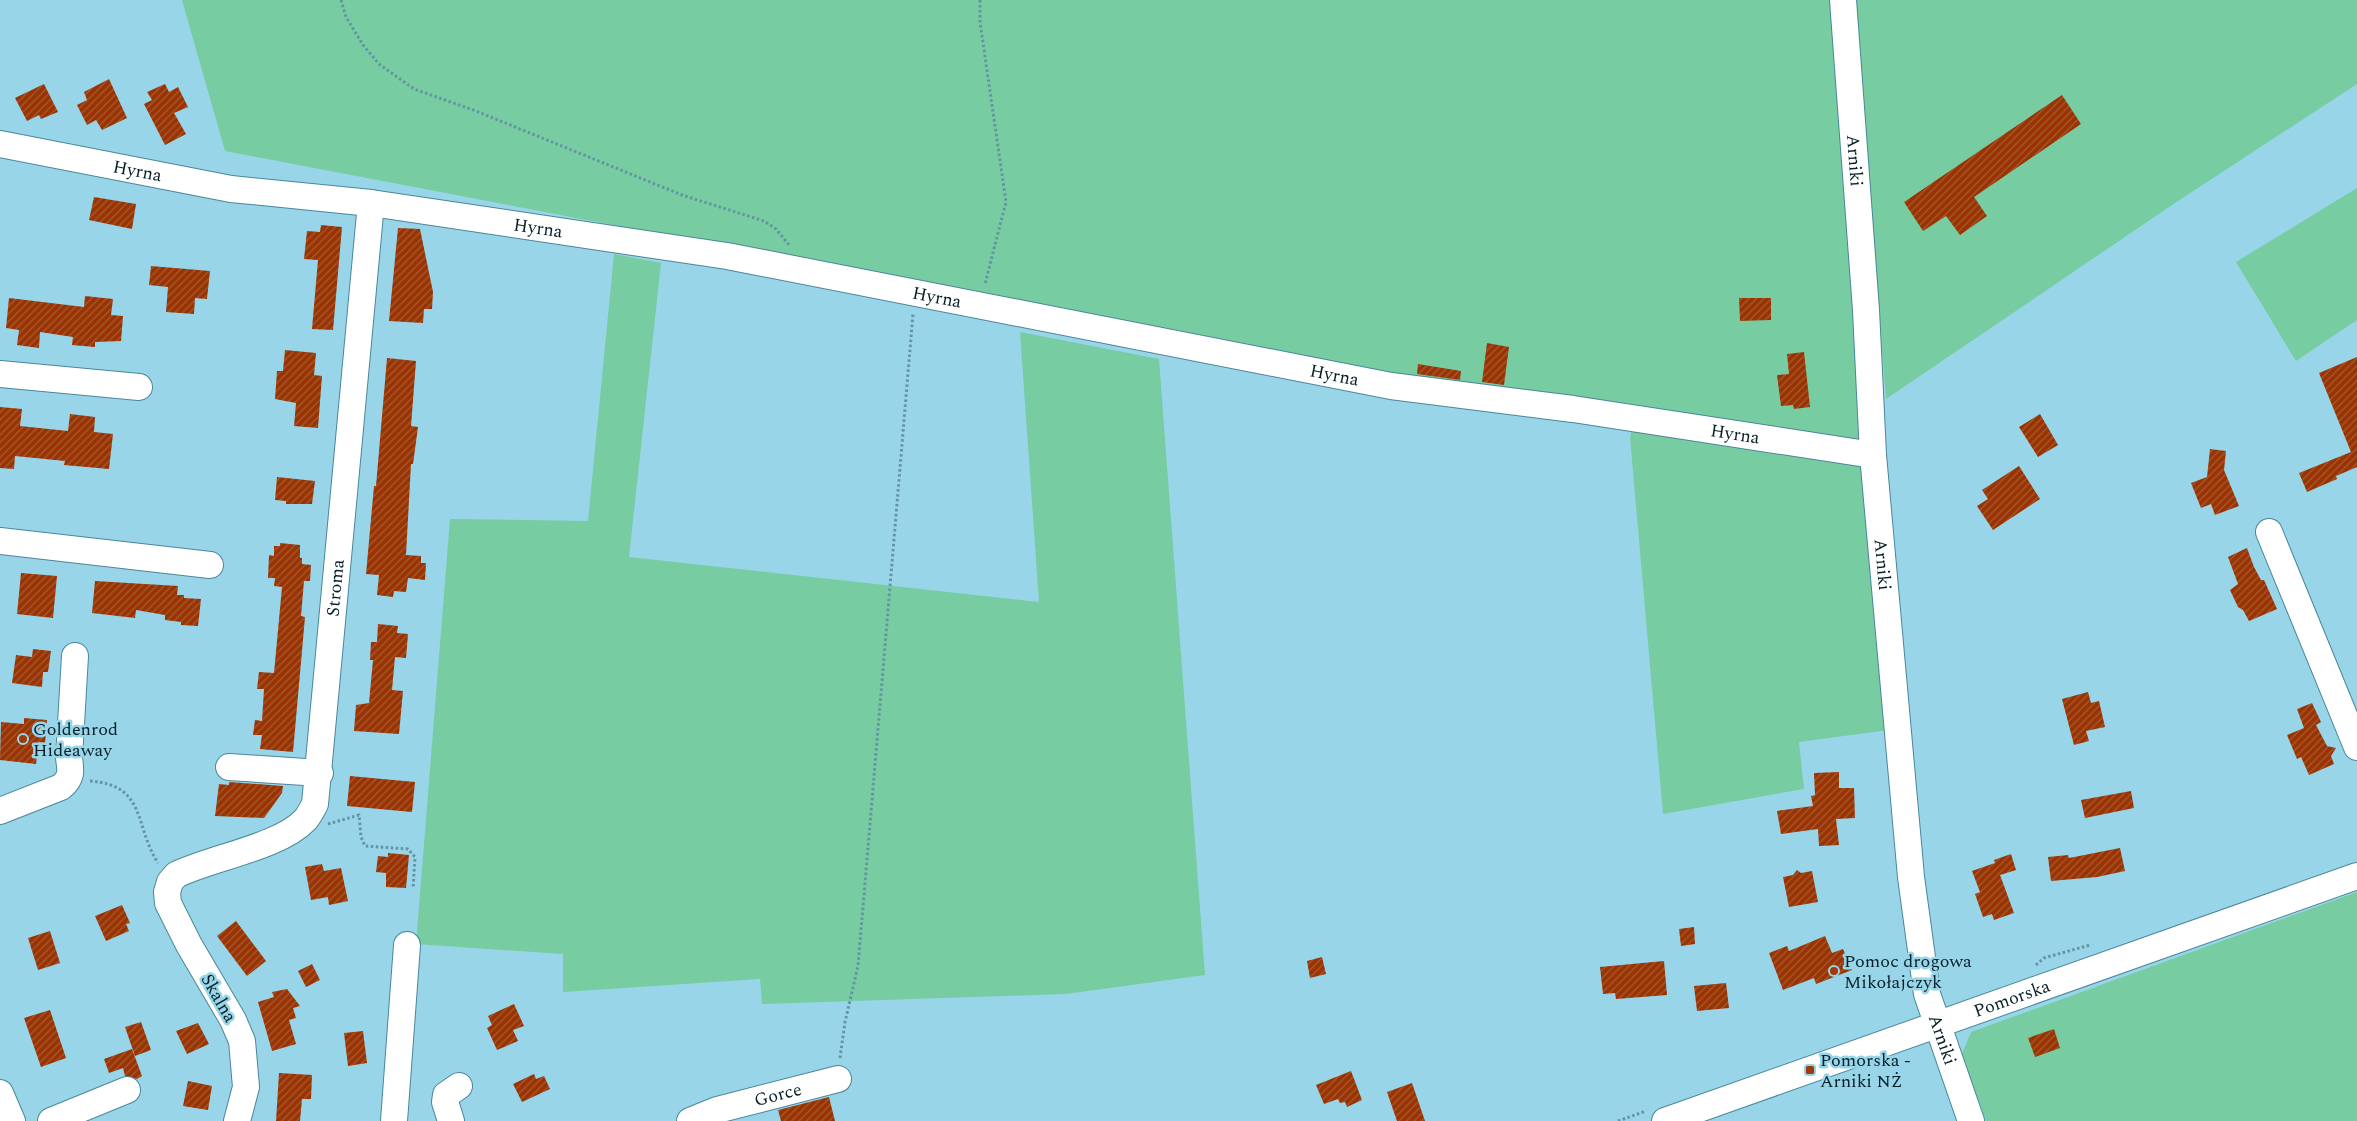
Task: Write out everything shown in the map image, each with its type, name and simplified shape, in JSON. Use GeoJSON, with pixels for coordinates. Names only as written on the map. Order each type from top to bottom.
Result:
{"type":"FeatureCollection","features":[{"type":"Feature","properties":{"kind":"street","name":"Arniki"},"geometry":{"type":"LineString","coordinates":[[1842,0],[1866,310],[1873,455],[1911,877],[1925,984],[1971,1121]]}},
{"type":"Feature","properties":{"kind":"street","name":"Hyrna"},"geometry":{"type":"LineString","coordinates":[[0,144],[231,189],[371,203],[728,256],[979,307],[1391,386],[1573,409],[1873,455]]}},
{"type":"Feature","properties":{"kind":"street","name":"Stroma"},"geometry":{"type":"LineString","coordinates":[[170,882],[176,875],[256,847],[290,831],[305,821],[315,804],[320,773],[371,203]]}},
{"type":"Feature","properties":{"kind":"street"},"geometry":{"type":"LineString","coordinates":[[0,374],[139,387]]}},
{"type":"Feature","properties":{"kind":"street"},"geometry":{"type":"LineString","coordinates":[[2269,532],[2357,747]]}},
{"type":"Feature","properties":{"kind":"street"},"geometry":{"type":"LineString","coordinates":[[0,541],[210,565]]}},
{"type":"Feature","properties":{"kind":"street"},"geometry":{"type":"LineString","coordinates":[[0,811],[61,787],[69,780],[71,772],[69,758],[75,656]]}},
{"type":"Feature","properties":{"kind":"street"},"geometry":{"type":"LineString","coordinates":[[229,767],[320,773]]}},
{"type":"Feature","properties":{"kind":"street","name":"Pomorska"},"geometry":{"type":"LineString","coordinates":[[1665,1121],[2357,876]]}},
{"type":"Feature","properties":{"kind":"street","name":"Skalna"},"geometry":{"type":"LineString","coordinates":[[170,882],[167,892],[173,914],[233,1020],[242,1041],[246,1087],[237,1121]]}},
{"type":"Feature","properties":{"kind":"street"},"geometry":{"type":"LineString","coordinates":[[394,1121],[407,945]]}},
{"type":"Feature","properties":{"kind":"street","name":"Gorce"},"geometry":{"type":"LineString","coordinates":[[690,1121],[717,1110],[838,1079]]}},
{"type":"Feature","properties":{"kind":"street"},"geometry":{"type":"LineString","coordinates":[[452,1121],[445,1102],[446,1095],[459,1086]]}},
{"type":"Feature","properties":{"kind":"street"},"geometry":{"type":"LineString","coordinates":[[51,1121],[127,1090]]}},
{"type":"Feature","properties":{"kind":"street"},"geometry":{"type":"LineString","coordinates":[[0,1093],[12,1121]]}},
{"type":"Feature","properties":{"kind":"path"},"geometry":{"type":"LineString","coordinates":[[341,0],[346,18],[363,46],[379,64],[414,89],[476,111],[682,195],[764,221],[776,229],[792,248]]}},
{"type":"Feature","properties":{"kind":"path"},"geometry":{"type":"LineString","coordinates":[[979,307],[1006,202],[980,22],[980,0]]}},
{"type":"Feature","properties":{"kind":"path"},"geometry":{"type":"LineString","coordinates":[[838,1079],[845,1022],[858,966],[915,293]]}},
{"type":"Feature","properties":{"kind":"path"},"geometry":{"type":"LineString","coordinates":[[69,780],[106,782],[122,790],[134,802],[153,856],[170,882]]}},
{"type":"Feature","properties":{"kind":"path"},"geometry":{"type":"LineString","coordinates":[[330,824],[359,815],[362,843],[365,846],[408,849],[415,857],[413,889]]}},
{"type":"Feature","properties":{"kind":"green space"},"geometry":{"type":"Polygon","coordinates":[[[182,0],[2357,0],[2357,84],[2175,203],[1886,399],[1878,302],[1896,729],[1799,742],[1804,789],[1663,814],[1630,437],[1635,420],[225,151],[182,0]]]}},
{"type":"Feature","properties":{"kind":"green space"},"geometry":{"type":"Polygon","coordinates":[[[2357,188],[2357,320],[2296,361],[2236,262],[2357,188]]]}},
{"type":"Feature","properties":{"kind":"green space"},"geometry":{"type":"Polygon","coordinates":[[[614,254],[661,263],[629,557],[1039,602],[1020,332],[1159,359],[1205,975],[1066,994],[762,1004],[760,979],[563,992],[563,954],[416,944],[450,519],[588,521],[614,254]]]}},
{"type":"Feature","properties":{"kind":"green space"},"geometry":{"type":"Polygon","coordinates":[[[2357,892],[2357,1121],[1986,1121],[1962,1054],[1971,1032],[2357,892]]]}},
{"type":"Feature","properties":{"kind":"building"},"geometry":{"type":"Polygon","coordinates":[[[109,79],[127,118],[102,130],[96,120],[87,125],[77,105],[87,100],[84,92],[109,79]]]}},
{"type":"Feature","properties":{"kind":"building"},"geometry":{"type":"Polygon","coordinates":[[[44,84],[58,112],[41,119],[39,115],[27,121],[15,98],[44,84]]]}},
{"type":"Feature","properties":{"kind":"building"},"geometry":{"type":"Polygon","coordinates":[[[165,84],[169,92],[178,87],[188,107],[174,113],[186,134],[165,145],[144,104],[152,100],[147,92],[165,84]]]}},
{"type":"Feature","properties":{"kind":"building"},"geometry":{"type":"Polygon","coordinates":[[[2062,95],[2081,124],[1974,197],[1987,216],[1960,235],[1946,216],[1923,231],[1904,202],[2062,95]]]}},
{"type":"Feature","properties":{"kind":"building"},"geometry":{"type":"Polygon","coordinates":[[[94,197],[136,204],[132,229],[89,220],[94,197]]]}},
{"type":"Feature","properties":{"kind":"building"},"geometry":{"type":"Polygon","coordinates":[[[321,225],[342,227],[333,330],[312,329],[318,260],[304,259],[307,231],[320,232],[321,225]]]}},
{"type":"Feature","properties":{"kind":"building"},"geometry":{"type":"Polygon","coordinates":[[[398,228],[420,229],[433,292],[432,309],[424,309],[423,323],[389,321],[398,228]]]}},
{"type":"Feature","properties":{"kind":"building"},"geometry":{"type":"Polygon","coordinates":[[[151,266],[210,271],[207,299],[195,298],[194,314],[166,312],[168,287],[149,285],[151,266]]]}},
{"type":"Feature","properties":{"kind":"building"},"geometry":{"type":"Polygon","coordinates":[[[85,296],[113,299],[111,315],[123,316],[121,341],[95,342],[95,347],[72,345],[73,337],[40,332],[39,348],[17,345],[19,330],[6,328],[9,298],[84,307],[85,296]]]}},
{"type":"Feature","properties":{"kind":"building"},"geometry":{"type":"Polygon","coordinates":[[[1739,298],[1771,298],[1771,320],[1740,321],[1739,298]]]}},
{"type":"Feature","properties":{"kind":"building"},"geometry":{"type":"Polygon","coordinates":[[[1487,343],[1509,347],[1504,385],[1482,382],[1487,343]]]}},
{"type":"Feature","properties":{"kind":"building"},"geometry":{"type":"Polygon","coordinates":[[[285,350],[316,353],[314,375],[322,376],[318,428],[294,426],[296,403],[275,399],[277,371],[283,371],[285,350]]]}},
{"type":"Feature","properties":{"kind":"building"},"geometry":{"type":"Polygon","coordinates":[[[1804,352],[1810,407],[1794,409],[1793,405],[1781,406],[1777,375],[1789,374],[1787,354],[1804,352]]]}},
{"type":"Feature","properties":{"kind":"building"},"geometry":{"type":"Polygon","coordinates":[[[2357,357],[2357,467],[2336,476],[2337,479],[2307,492],[2299,473],[2351,452],[2319,373],[2357,357]]]}},
{"type":"Feature","properties":{"kind":"building"},"geometry":{"type":"Polygon","coordinates":[[[387,358],[416,361],[411,426],[418,427],[413,464],[411,464],[406,555],[421,556],[421,563],[426,563],[425,580],[408,578],[406,592],[394,591],[393,597],[377,595],[379,575],[366,574],[387,358]]]}},
{"type":"Feature","properties":{"kind":"building"},"geometry":{"type":"Polygon","coordinates":[[[1418,364],[1461,371],[1460,380],[1417,374],[1418,364]]]}},
{"type":"Feature","properties":{"kind":"building"},"geometry":{"type":"Polygon","coordinates":[[[0,407],[22,409],[20,426],[68,431],[70,414],[95,417],[94,432],[113,434],[109,469],[64,465],[65,461],[15,456],[14,469],[0,468],[0,407]]]}},
{"type":"Feature","properties":{"kind":"building"},"geometry":{"type":"Polygon","coordinates":[[[2040,414],[2058,445],[2038,457],[2019,427],[2040,414]]]}},
{"type":"Feature","properties":{"kind":"building"},"geometry":{"type":"Polygon","coordinates":[[[2210,449],[2226,451],[2224,470],[2239,506],[2215,515],[2211,504],[2201,508],[2191,483],[2207,477],[2210,449]]]}},
{"type":"Feature","properties":{"kind":"building"},"geometry":{"type":"Polygon","coordinates":[[[2019,466],[2040,499],[1993,530],[1977,506],[1988,499],[1982,490],[2019,466]]]}},
{"type":"Feature","properties":{"kind":"building"},"geometry":{"type":"Polygon","coordinates":[[[277,477],[315,481],[312,504],[286,504],[286,501],[275,500],[277,477]]]}},
{"type":"Feature","properties":{"kind":"building"},"geometry":{"type":"Polygon","coordinates":[[[280,543],[300,545],[302,564],[311,565],[310,581],[304,581],[301,616],[305,617],[293,752],[260,749],[262,735],[253,735],[255,720],[262,721],[264,689],[257,689],[259,672],[274,673],[282,587],[274,586],[275,578],[268,578],[269,555],[274,556],[274,546],[280,546],[280,543]]]}},
{"type":"Feature","properties":{"kind":"building"},"geometry":{"type":"Polygon","coordinates":[[[2247,548],[2254,567],[2261,580],[2264,580],[2277,609],[2249,621],[2243,610],[2238,607],[2230,590],[2238,584],[2228,557],[2247,548]]]}},
{"type":"Feature","properties":{"kind":"building"},"geometry":{"type":"Polygon","coordinates":[[[21,573],[57,576],[53,618],[17,614],[21,573]]]}},
{"type":"Feature","properties":{"kind":"building"},"geometry":{"type":"Polygon","coordinates":[[[95,581],[178,586],[177,595],[184,595],[184,598],[201,599],[198,626],[181,625],[181,622],[165,620],[165,615],[136,610],[135,618],[92,613],[95,581]]]}},
{"type":"Feature","properties":{"kind":"building"},"geometry":{"type":"Polygon","coordinates":[[[378,624],[398,626],[397,633],[408,634],[406,658],[395,657],[392,690],[403,691],[399,734],[354,731],[356,705],[369,703],[373,660],[370,660],[371,642],[377,642],[378,624]]]}},
{"type":"Feature","properties":{"kind":"building"},"geometry":{"type":"Polygon","coordinates":[[[33,649],[51,651],[48,672],[43,672],[42,687],[12,683],[16,655],[32,657],[33,649]]]}},
{"type":"Feature","properties":{"kind":"building"},"geometry":{"type":"Polygon","coordinates":[[[2088,692],[2091,703],[2099,701],[2105,727],[2086,731],[2089,741],[2074,745],[2062,699],[2088,692]]]}},
{"type":"Feature","properties":{"kind":"building"},"geometry":{"type":"Polygon","coordinates":[[[2312,703],[2321,722],[2316,725],[2327,746],[2336,748],[2331,756],[2334,764],[2309,775],[2301,757],[2297,759],[2287,735],[2304,728],[2297,709],[2312,703]]]}},
{"type":"Feature","properties":{"kind":"building","name":"Goldenrod Hideaway"},"geometry":{"type":"Polygon","coordinates":[[[24,718],[47,720],[45,743],[39,742],[36,764],[0,760],[1,722],[24,724],[24,718]]]}},
{"type":"Feature","properties":{"kind":"building"},"geometry":{"type":"Polygon","coordinates":[[[1839,772],[1839,788],[1854,788],[1855,818],[1836,819],[1839,845],[1819,846],[1818,829],[1781,834],[1777,811],[1813,806],[1811,796],[1815,795],[1814,773],[1839,772]]]}},
{"type":"Feature","properties":{"kind":"building"},"geometry":{"type":"Polygon","coordinates":[[[350,776],[415,782],[412,812],[347,806],[350,776]]]}},
{"type":"Feature","properties":{"kind":"building"},"geometry":{"type":"Polygon","coordinates":[[[229,782],[283,786],[282,793],[264,818],[215,816],[219,784],[229,785],[229,782]]]}},
{"type":"Feature","properties":{"kind":"building"},"geometry":{"type":"Polygon","coordinates":[[[2131,791],[2134,808],[2085,818],[2081,800],[2131,791]]]}},
{"type":"Feature","properties":{"kind":"building"},"geometry":{"type":"Polygon","coordinates":[[[2120,848],[2125,871],[2097,877],[2051,881],[2048,857],[2068,855],[2069,858],[2120,848]]]}},
{"type":"Feature","properties":{"kind":"building"},"geometry":{"type":"Polygon","coordinates":[[[388,853],[409,855],[406,888],[386,887],[386,873],[376,872],[378,856],[388,857],[388,853]]]}},
{"type":"Feature","properties":{"kind":"building"},"geometry":{"type":"Polygon","coordinates":[[[2011,854],[2016,870],[2000,875],[2014,913],[1994,920],[1992,914],[1983,917],[1975,894],[1980,892],[1972,871],[1995,863],[1994,860],[2011,854]]]}},
{"type":"Feature","properties":{"kind":"building"},"geometry":{"type":"Polygon","coordinates":[[[322,864],[324,871],[341,868],[348,901],[329,905],[328,897],[311,900],[305,867],[322,864]]]}},
{"type":"Feature","properties":{"kind":"building"},"geometry":{"type":"Polygon","coordinates":[[[1797,870],[1801,873],[1812,871],[1818,902],[1789,907],[1783,877],[1793,875],[1797,870]]]}},
{"type":"Feature","properties":{"kind":"building"},"geometry":{"type":"Polygon","coordinates":[[[122,905],[130,923],[126,924],[129,931],[106,941],[95,916],[122,905]]]}},
{"type":"Feature","properties":{"kind":"building"},"geometry":{"type":"Polygon","coordinates":[[[236,921],[266,961],[247,976],[217,936],[236,921]]]}},
{"type":"Feature","properties":{"kind":"building"},"geometry":{"type":"Polygon","coordinates":[[[1694,927],[1695,944],[1681,946],[1679,929],[1694,927]]]}},
{"type":"Feature","properties":{"kind":"building"},"geometry":{"type":"Polygon","coordinates":[[[50,931],[60,963],[38,970],[28,938],[50,931]]]}},
{"type":"Feature","properties":{"kind":"building"},"geometry":{"type":"Polygon","coordinates":[[[1825,936],[1832,953],[1843,949],[1852,970],[1816,984],[1814,978],[1783,990],[1769,953],[1787,946],[1789,951],[1825,936]]]}},
{"type":"Feature","properties":{"kind":"building"},"geometry":{"type":"Polygon","coordinates":[[[1322,957],[1326,974],[1310,978],[1307,961],[1322,957]]]}},
{"type":"Feature","properties":{"kind":"building"},"geometry":{"type":"Polygon","coordinates":[[[1664,961],[1667,995],[1616,999],[1615,993],[1603,994],[1600,967],[1664,961]]]}},
{"type":"Feature","properties":{"kind":"building"},"geometry":{"type":"Polygon","coordinates":[[[312,964],[320,980],[306,987],[298,971],[312,964]]]}},
{"type":"Feature","properties":{"kind":"building"},"geometry":{"type":"Polygon","coordinates":[[[1726,983],[1729,1008],[1697,1011],[1694,986],[1726,983]]]}},
{"type":"Feature","properties":{"kind":"building"},"geometry":{"type":"Polygon","coordinates":[[[287,989],[300,1006],[293,1008],[296,1018],[289,1020],[296,1044],[272,1051],[258,1002],[274,997],[272,992],[287,989]]]}},
{"type":"Feature","properties":{"kind":"building"},"geometry":{"type":"Polygon","coordinates":[[[514,1004],[524,1026],[513,1030],[518,1041],[497,1050],[487,1028],[492,1025],[488,1016],[514,1004]]]}},
{"type":"Feature","properties":{"kind":"building"},"geometry":{"type":"Polygon","coordinates":[[[50,1010],[66,1058],[41,1067],[24,1018],[50,1010]]]}},
{"type":"Feature","properties":{"kind":"building"},"geometry":{"type":"Polygon","coordinates":[[[141,1022],[151,1050],[135,1056],[125,1027],[141,1022]]]}},
{"type":"Feature","properties":{"kind":"building"},"geometry":{"type":"Polygon","coordinates":[[[198,1023],[209,1044],[187,1054],[176,1031],[198,1023]]]}},
{"type":"Feature","properties":{"kind":"building"},"geometry":{"type":"Polygon","coordinates":[[[2054,1029],[2060,1048],[2035,1057],[2028,1038],[2054,1029]]]}},
{"type":"Feature","properties":{"kind":"building"},"geometry":{"type":"Polygon","coordinates":[[[363,1031],[367,1063],[348,1066],[344,1033],[363,1031]]]}},
{"type":"Feature","properties":{"kind":"building"},"geometry":{"type":"Polygon","coordinates":[[[132,1049],[142,1076],[137,1079],[125,1076],[123,1068],[109,1073],[104,1059],[132,1049]]]}},
{"type":"Feature","properties":{"kind":"building"},"geometry":{"type":"Polygon","coordinates":[[[1351,1071],[1362,1100],[1347,1107],[1345,1102],[1340,1103],[1338,1099],[1324,1104],[1316,1085],[1351,1071]]]}},
{"type":"Feature","properties":{"kind":"building"},"geometry":{"type":"Polygon","coordinates":[[[279,1073],[312,1075],[311,1099],[302,1099],[300,1121],[276,1121],[279,1073]]]}},
{"type":"Feature","properties":{"kind":"building"},"geometry":{"type":"Polygon","coordinates":[[[534,1074],[536,1079],[544,1076],[550,1089],[522,1102],[513,1084],[534,1074]]]}},
{"type":"Feature","properties":{"kind":"building"},"geometry":{"type":"Polygon","coordinates":[[[188,1081],[212,1086],[208,1110],[183,1106],[188,1081]]]}},
{"type":"Feature","properties":{"kind":"building"},"geometry":{"type":"Polygon","coordinates":[[[1412,1083],[1425,1121],[1397,1121],[1387,1092],[1412,1083]]]}},
{"type":"Feature","properties":{"kind":"building"},"geometry":{"type":"Polygon","coordinates":[[[829,1097],[835,1121],[781,1121],[778,1110],[829,1097]]]}},
{"type":"Feature","properties":{"kind":"place","name":"Goldenrod Hideaway"},"geometry":{"type":"Point","coordinates":[23,739]}},
{"type":"Feature","properties":{"kind":"place","name":"Pomoc drogowa Mikołajczyk"},"geometry":{"type":"Point","coordinates":[1834,971]}},
{"type":"Feature","properties":{"kind":"place","name":"Pomorska - Arniki NŻ"},"geometry":{"type":"Point","coordinates":[1810,1070]}}]}
